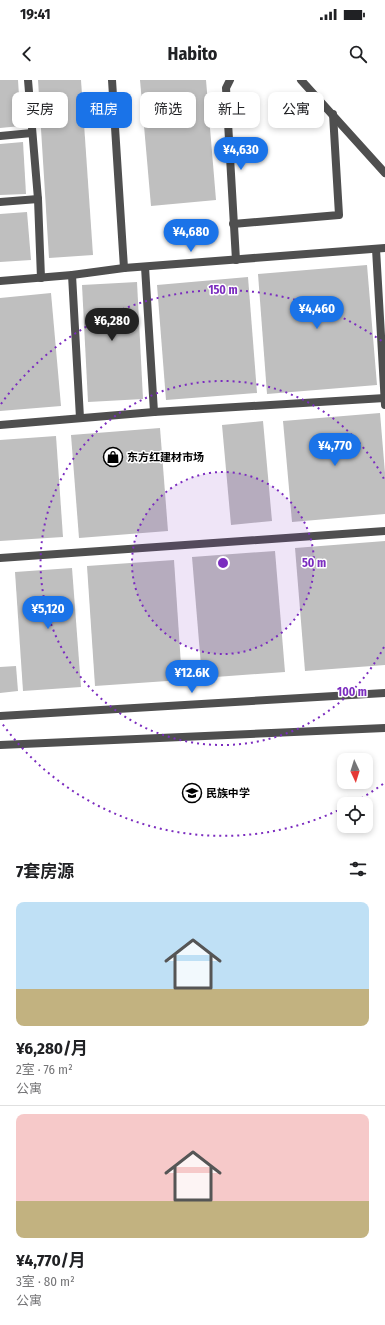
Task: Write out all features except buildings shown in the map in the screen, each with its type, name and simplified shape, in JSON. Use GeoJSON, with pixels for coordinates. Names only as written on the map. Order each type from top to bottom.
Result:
{"type":"FeatureCollection","features":[{"type":"Feature","properties":{"kind":"street"},"geometry":{"type":"LineString","coordinates":[[28,80],[38,199],[41,278]]}},
{"type":"Feature","properties":{"kind":"street"},"geometry":{"type":"LineString","coordinates":[[112,80],[124,268]]}},
{"type":"Feature","properties":{"kind":"street"},"geometry":{"type":"LineString","coordinates":[[230,80],[226,88],[236,260]]}},
{"type":"Feature","properties":{"kind":"street"},"geometry":{"type":"LineString","coordinates":[[301,80],[385,173]]}},
{"type":"Feature","properties":{"kind":"street"},"geometry":{"type":"LineString","coordinates":[[233,224],[340,215],[333,114]]}},
{"type":"Feature","properties":{"kind":"street"},"geometry":{"type":"LineString","coordinates":[[0,136],[32,133]]}},
{"type":"Feature","properties":{"kind":"street"},"geometry":{"type":"LineString","coordinates":[[0,202],[38,199]]}},
{"type":"Feature","properties":{"kind":"street"},"geometry":{"type":"LineString","coordinates":[[0,281],[72,275],[124,268],[385,248]]}},
{"type":"Feature","properties":{"kind":"street"},"geometry":{"type":"LineString","coordinates":[[0,425],[154,412],[385,401],[376,249]]}},
{"type":"Feature","properties":{"kind":"street"},"geometry":{"type":"LineString","coordinates":[[145,267],[154,412]]}},
{"type":"Feature","properties":{"kind":"street"},"geometry":{"type":"LineString","coordinates":[[72,275],[80,418]]}},
{"type":"Feature","properties":{"kind":"street"},"geometry":{"type":"LineString","coordinates":[[0,558],[385,531]]}},
{"type":"Feature","properties":{"kind":"street"},"geometry":{"type":"LineString","coordinates":[[0,716],[385,693]]}},
{"type":"Feature","properties":{"kind":"street"},"geometry":{"type":"LineString","coordinates":[[0,745],[385,728]]}},
{"type":"Feature","properties":{"kind":"place","name":"东方红建材市场"},"geometry":{"type":"Point","coordinates":[113,457]}},
{"type":"Feature","properties":{"kind":"place","name":"民族中学"},"geometry":{"type":"Point","coordinates":[192,793]}}]}
